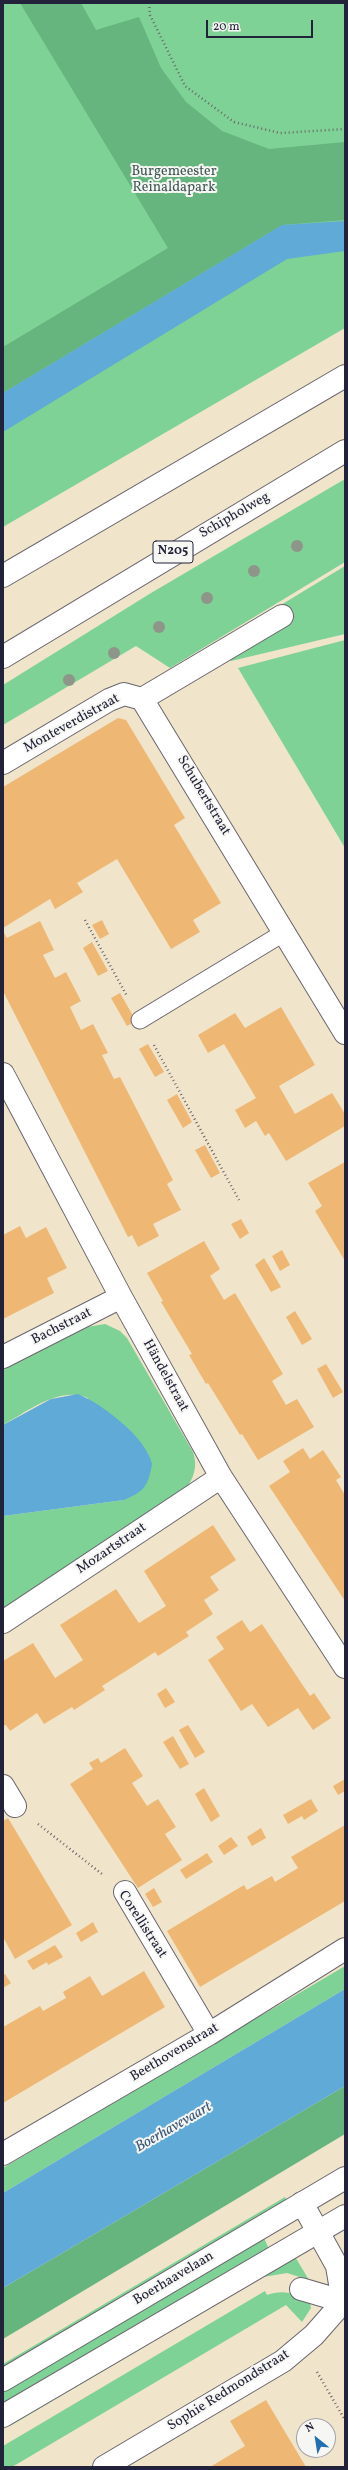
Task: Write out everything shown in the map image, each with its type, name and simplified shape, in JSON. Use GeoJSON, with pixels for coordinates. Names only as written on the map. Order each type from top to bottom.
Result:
{"type":"FeatureCollection","features":[{"type":"Feature","properties":{"kind":"main road"},"geometry":{"type":"LineString","coordinates":[[3,576],[345,376]]}},
{"type":"Feature","properties":{"kind":"main road","name":"Schipholweg"},"geometry":{"type":"LineString","coordinates":[[3,657],[345,451]]}},
{"type":"Feature","properties":{"kind":"main road"},"geometry":{"type":"LineString","coordinates":[[142,698],[282,616]]}},
{"type":"Feature","properties":{"kind":"main road","name":"Monteverdistraat"},"geometry":{"type":"LineString","coordinates":[[3,763],[109,700],[124,694],[142,698]]}},
{"type":"Feature","properties":{"kind":"main road","name":"Schubertstraat"},"geometry":{"type":"LineString","coordinates":[[142,698],[345,1033]]}},
{"type":"Feature","properties":{"kind":"main road","name":"Händelstraat"},"geometry":{"type":"LineString","coordinates":[[3,1074],[121,1296],[221,1477],[345,1667]]}},
{"type":"Feature","properties":{"kind":"main road","name":"Bachstraat"},"geometry":{"type":"LineString","coordinates":[[3,1357],[121,1296]]}},
{"type":"Feature","properties":{"kind":"main road","name":"Mozartstraat"},"geometry":{"type":"LineString","coordinates":[[3,1622],[221,1477]]}},
{"type":"Feature","properties":{"kind":"main road"},"geometry":{"type":"LineString","coordinates":[[3,1786],[15,1806]]}},
{"type":"Feature","properties":{"kind":"main road","name":"Corellistraat"},"geometry":{"type":"LineString","coordinates":[[125,1892],[209,2034]]}},
{"type":"Feature","properties":{"kind":"main road","name":"Beethovenstraat"},"geometry":{"type":"LineString","coordinates":[[3,2154],[209,2034],[345,1949]]}},
{"type":"Feature","properties":{"kind":"main road","name":"Boerhaavelaan"},"geometry":{"type":"LineString","coordinates":[[3,2380],[345,2178]]}},
{"type":"Feature","properties":{"kind":"main road"},"geometry":{"type":"LineString","coordinates":[[301,2289],[344,2302],[337,2266],[302,2203]]}},
{"type":"Feature","properties":{"kind":"main road"},"geometry":{"type":"LineString","coordinates":[[3,2416],[345,2216]]}},
{"type":"Feature","properties":{"kind":"main road","name":"Sophie Redmondstraat"},"geometry":{"type":"LineString","coordinates":[[104,2467],[283,2361],[314,2336],[344,2302]]}},
{"type":"Feature","properties":{"kind":"lane"},"geometry":{"type":"LineString","coordinates":[[140,1020],[285,932]]}},
{"type":"Feature","properties":{"kind":"path"},"geometry":{"type":"LineString","coordinates":[[149,3],[150,15],[185,86],[234,122],[280,133],[345,129]]}},
{"type":"Feature","properties":{"kind":"path"},"geometry":{"type":"LineString","coordinates":[[85,920],[239,1200]]}},
{"type":"Feature","properties":{"kind":"path","name":"Corellistraat"},"geometry":{"type":"LineString","coordinates":[[15,1806],[125,1892]]}},
{"type":"Feature","properties":{"kind":"path"},"geometry":{"type":"LineString","coordinates":[[301,2346],[345,2420]]}},
{"type":"Feature","properties":{"kind":"green space","name":"Burgemeester Reinaldapark"},"geometry":{"type":"Polygon","coordinates":[[[3,3],[345,3],[345,328],[3,527],[3,3]]]}},
{"type":"Feature","properties":{"kind":"green space"},"geometry":{"type":"Polygon","coordinates":[[[20,3],[81,3],[96,30],[139,17],[161,68],[186,102],[222,131],[269,149],[345,142],[345,220],[282,225],[3,393],[3,347],[168,248],[20,3]]]}},
{"type":"Feature","properties":{"kind":"green space"},"geometry":{"type":"Polygon","coordinates":[[[345,479],[345,562],[170,668],[136,646],[3,725],[3,685],[151,593],[345,479]]]}},
{"type":"Feature","properties":{"kind":"green space"},"geometry":{"type":"Polygon","coordinates":[[[345,566],[345,634],[231,661],[220,642],[345,566]]]}},
{"type":"Feature","properties":{"kind":"green space"},"geometry":{"type":"Polygon","coordinates":[[[345,640],[345,848],[238,668],[345,640]]]}},
{"type":"Feature","properties":{"kind":"green space"},"geometry":{"type":"Polygon","coordinates":[[[105,1324],[120,1331],[127,1338],[193,1452],[195,1467],[193,1476],[185,1490],[3,1608],[3,1516],[124,1500],[88,1398],[77,1395],[66,1395],[55,1398],[33,1407],[3,1425],[3,1370],[87,1327],[105,1324]]]}},
{"type":"Feature","properties":{"kind":"green space"},"geometry":{"type":"Polygon","coordinates":[[[345,1966],[345,1989],[3,2193],[3,2168],[345,1966]]]}},
{"type":"Feature","properties":{"kind":"green space"},"geometry":{"type":"Polygon","coordinates":[[[345,2086],[345,2134],[3,2339],[3,2288],[345,2086]]]}},
{"type":"Feature","properties":{"kind":"green space"},"geometry":{"type":"Polygon","coordinates":[[[285,2197],[287,2201],[3,2370],[3,2364],[285,2197]]]}},
{"type":"Feature","properties":{"kind":"green space"},"geometry":{"type":"Polygon","coordinates":[[[264,2238],[269,2249],[3,2407],[3,2389],[264,2238]]]}},
{"type":"Feature","properties":{"kind":"green space"},"geometry":{"type":"Polygon","coordinates":[[[294,2255],[309,2280],[287,2273],[263,2277],[10,2426],[9,2423],[294,2255]]]}},
{"type":"Feature","properties":{"kind":"green space"},"geometry":{"type":"Polygon","coordinates":[[[265,2291],[267,2295],[284,2292],[300,2296],[310,2302],[311,2308],[302,2322],[286,2305],[12,2467],[3,2467],[3,2446],[265,2291]]]}},
{"type":"Feature","properties":{"kind":"water"},"geometry":{"type":"Polygon","coordinates":[[[345,221],[345,251],[287,259],[3,432],[3,393],[282,225],[345,221]]]}},
{"type":"Feature","properties":{"kind":"water"},"geometry":{"type":"Polygon","coordinates":[[[78,1394],[99,1405],[110,1413],[141,1443],[152,1464],[147,1483],[137,1494],[124,1500],[3,1516],[3,1425],[51,1399],[78,1394]]]}},
{"type":"Feature","properties":{"kind":"water","name":"Boerhavevaart"},"geometry":{"type":"Polygon","coordinates":[[[345,1989],[345,2086],[3,2288],[3,2193],[345,1989]]]}},
{"type":"Feature","properties":{"kind":"building"},"geometry":{"type":"Polygon","coordinates":[[[118,718],[126,720],[185,818],[174,825],[221,903],[193,920],[200,932],[171,949],[117,859],[77,883],[83,892],[55,909],[50,899],[3,928],[3,787],[118,718]]]}},
{"type":"Feature","properties":{"kind":"building"},"geometry":{"type":"Polygon","coordinates":[[[102,920],[109,934],[100,939],[92,925],[102,920]]]}},
{"type":"Feature","properties":{"kind":"building"},"geometry":{"type":"Polygon","coordinates":[[[40,921],[54,950],[43,955],[55,978],[66,972],[81,1001],[70,1007],[81,1030],[93,1024],[108,1053],[102,1055],[114,1079],[120,1077],[173,1180],[167,1184],[181,1210],[153,1224],[159,1236],[138,1247],[132,1235],[128,1237],[3,991],[3,931],[7,938],[40,921]]]}},
{"type":"Feature","properties":{"kind":"building"},"geometry":{"type":"Polygon","coordinates":[[[92,942],[108,971],[98,976],[83,948],[92,942]]]}},
{"type":"Feature","properties":{"kind":"building"},"geometry":{"type":"Polygon","coordinates":[[[120,993],[136,1021],[127,1026],[111,998],[120,993]]]}},
{"type":"Feature","properties":{"kind":"building"},"geometry":{"type":"Polygon","coordinates":[[[281,1007],[315,1065],[279,1086],[295,1114],[332,1093],[345,1114],[345,1126],[286,1161],[269,1133],[265,1136],[256,1121],[245,1128],[235,1110],[256,1098],[224,1044],[208,1053],[198,1035],[235,1013],[245,1028],[281,1007]]]}},
{"type":"Feature","properties":{"kind":"building"},"geometry":{"type":"Polygon","coordinates":[[[148,1044],[164,1072],[155,1077],[139,1049],[148,1044]]]}},
{"type":"Feature","properties":{"kind":"building"},"geometry":{"type":"Polygon","coordinates":[[[177,1094],[192,1122],[183,1128],[167,1100],[177,1094]]]}},
{"type":"Feature","properties":{"kind":"building"},"geometry":{"type":"Polygon","coordinates":[[[205,1145],[220,1173],[211,1178],[195,1150],[205,1145]]]}},
{"type":"Feature","properties":{"kind":"building"},"geometry":{"type":"Polygon","coordinates":[[[345,1162],[345,1261],[315,1211],[322,1206],[308,1183],[345,1162]]]}},
{"type":"Feature","properties":{"kind":"building"},"geometry":{"type":"Polygon","coordinates":[[[241,1219],[249,1233],[240,1239],[231,1224],[241,1219]]]}},
{"type":"Feature","properties":{"kind":"building"},"geometry":{"type":"Polygon","coordinates":[[[20,1226],[26,1238],[46,1227],[67,1268],[47,1278],[54,1293],[3,1319],[3,1235],[20,1226]]]}},
{"type":"Feature","properties":{"kind":"building"},"geometry":{"type":"Polygon","coordinates":[[[204,1241],[220,1269],[210,1276],[224,1300],[235,1293],[283,1374],[272,1381],[286,1405],[297,1399],[314,1427],[258,1460],[242,1434],[240,1435],[208,1383],[206,1384],[189,1355],[192,1354],[161,1302],[163,1301],[147,1273],[204,1241]]]}},
{"type":"Feature","properties":{"kind":"building"},"geometry":{"type":"Polygon","coordinates":[[[282,1250],[290,1265],[280,1271],[272,1256],[282,1250]]]}},
{"type":"Feature","properties":{"kind":"building"},"geometry":{"type":"Polygon","coordinates":[[[264,1258],[281,1287],[271,1292],[255,1265],[264,1258]]]}},
{"type":"Feature","properties":{"kind":"building"},"geometry":{"type":"Polygon","coordinates":[[[295,1311],[312,1339],[302,1345],[286,1317],[295,1311]]]}},
{"type":"Feature","properties":{"kind":"building"},"geometry":{"type":"Polygon","coordinates":[[[326,1364],[343,1392],[333,1398],[317,1369],[326,1364]]]}},
{"type":"Feature","properties":{"kind":"building"},"geometry":{"type":"Polygon","coordinates":[[[303,1448],[310,1459],[323,1450],[341,1477],[336,1480],[345,1495],[345,1601],[269,1486],[290,1472],[283,1461],[303,1448]]]}},
{"type":"Feature","properties":{"kind":"building"},"geometry":{"type":"Polygon","coordinates":[[[213,1525],[236,1560],[210,1577],[219,1590],[204,1600],[213,1614],[186,1632],[189,1636],[158,1656],[155,1652],[102,1686],[105,1690],[74,1710],[72,1707],[44,1724],[37,1713],[10,1731],[6,1725],[3,1726],[3,1661],[33,1643],[55,1678],[83,1660],[60,1625],[116,1589],[139,1623],[166,1606],[144,1571],[213,1525]]]}},
{"type":"Feature","properties":{"kind":"building"},"geometry":{"type":"Polygon","coordinates":[[[242,1620],[250,1632],[262,1624],[310,1696],[314,1693],[331,1718],[313,1730],[298,1708],[268,1727],[252,1704],[241,1711],[208,1660],[224,1649],[216,1637],[242,1620]]]}},
{"type":"Feature","properties":{"kind":"building"},"geometry":{"type":"Polygon","coordinates":[[[166,1688],[175,1702],[165,1708],[157,1694],[166,1688]]]}},
{"type":"Feature","properties":{"kind":"building"},"geometry":{"type":"Polygon","coordinates":[[[188,1725],[205,1752],[195,1758],[179,1730],[188,1725]]]}},
{"type":"Feature","properties":{"kind":"building"},"geometry":{"type":"Polygon","coordinates":[[[173,1736],[189,1764],[180,1769],[163,1742],[173,1736]]]}},
{"type":"Feature","properties":{"kind":"building"},"geometry":{"type":"Polygon","coordinates":[[[125,1748],[143,1776],[132,1783],[147,1806],[158,1799],[176,1827],[165,1834],[182,1860],[138,1888],[70,1784],[93,1769],[89,1763],[98,1758],[101,1763],[125,1748]]]}},
{"type":"Feature","properties":{"kind":"building"},"geometry":{"type":"Polygon","coordinates":[[[345,1779],[345,1791],[338,1795],[333,1786],[345,1779]]]}},
{"type":"Feature","properties":{"kind":"building"},"geometry":{"type":"Polygon","coordinates":[[[204,1788],[220,1816],[211,1822],[195,1794],[204,1788]]]}},
{"type":"Feature","properties":{"kind":"building"},"geometry":{"type":"Polygon","coordinates":[[[311,1799],[318,1811],[304,1820],[302,1816],[288,1824],[283,1815],[311,1799]]]}},
{"type":"Feature","properties":{"kind":"building"},"geometry":{"type":"Polygon","coordinates":[[[8,1818],[72,1925],[15,1959],[3,1937],[3,1821],[8,1818]]]}},
{"type":"Feature","properties":{"kind":"building"},"geometry":{"type":"Polygon","coordinates":[[[345,1825],[345,1901],[200,1987],[167,1931],[244,1885],[247,1890],[272,1876],[275,1882],[298,1868],[291,1857],[345,1825]]]}},
{"type":"Feature","properties":{"kind":"building"},"geometry":{"type":"Polygon","coordinates":[[[261,1828],[266,1838],[252,1846],[247,1837],[261,1828]]]}},
{"type":"Feature","properties":{"kind":"building"},"geometry":{"type":"Polygon","coordinates":[[[231,1837],[238,1846],[224,1855],[218,1846],[231,1837]]]}},
{"type":"Feature","properties":{"kind":"building"},"geometry":{"type":"Polygon","coordinates":[[[207,1853],[213,1862],[186,1879],[180,1870],[207,1853]]]}},
{"type":"Feature","properties":{"kind":"building"},"geometry":{"type":"Polygon","coordinates":[[[154,1888],[162,1902],[153,1907],[145,1894],[154,1888]]]}},
{"type":"Feature","properties":{"kind":"building"},"geometry":{"type":"Polygon","coordinates":[[[93,1922],[98,1932],[81,1942],[76,1933],[93,1922]]]}},
{"type":"Feature","properties":{"kind":"building"},"geometry":{"type":"Polygon","coordinates":[[[55,1945],[63,1957],[48,1965],[47,1962],[33,1970],[27,1961],[55,1945]]]}},
{"type":"Feature","properties":{"kind":"building"},"geometry":{"type":"Polygon","coordinates":[[[144,1971],[165,2007],[3,2103],[3,2027],[40,2006],[43,2011],[66,1998],[63,1992],[90,1976],[102,1996],[144,1971]]]}},
{"type":"Feature","properties":{"kind":"building"},"geometry":{"type":"Polygon","coordinates":[[[5,1974],[11,1983],[3,1988],[3,1975],[5,1974]]]}},
{"type":"Feature","properties":{"kind":"building"},"geometry":{"type":"Polygon","coordinates":[[[266,2400],[296,2450],[296,2458],[301,2458],[306,2467],[210,2467],[245,2446],[230,2421],[266,2400]]]}}]}
